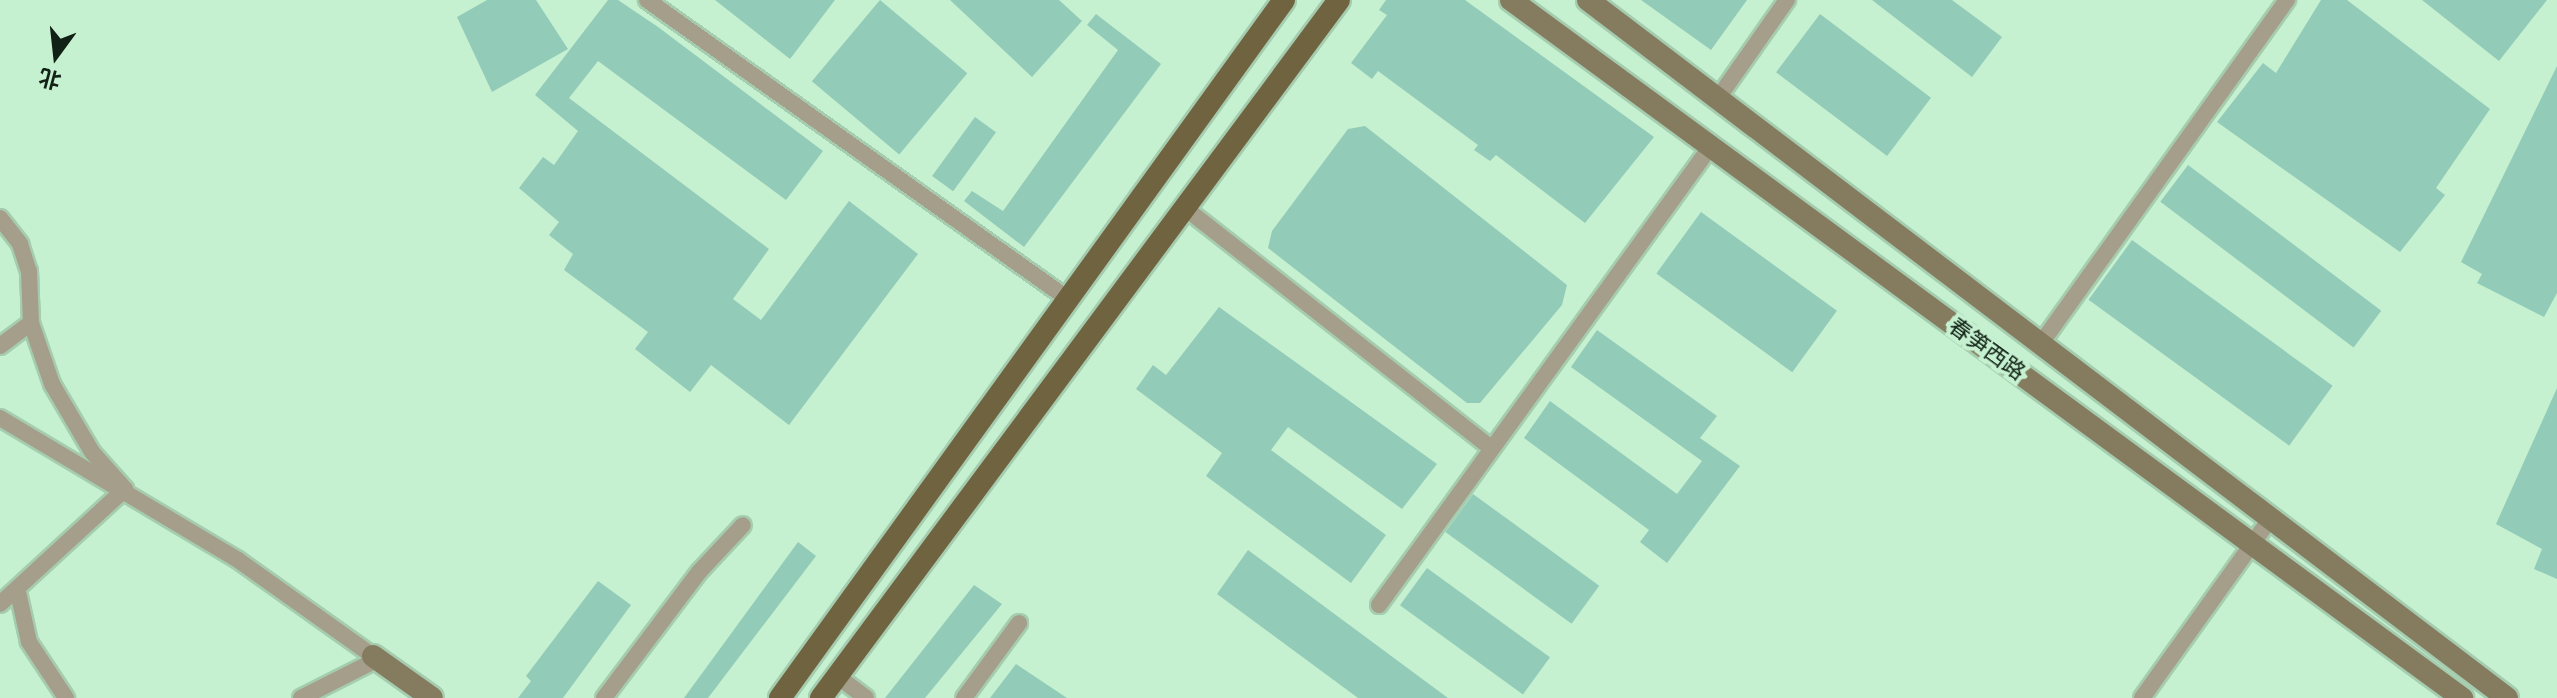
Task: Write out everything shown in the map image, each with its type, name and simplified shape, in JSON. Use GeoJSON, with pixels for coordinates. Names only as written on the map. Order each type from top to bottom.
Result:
{"type":"FeatureCollection","features":[{"type":"Feature","properties":{"kind":"main road"},"geometry":{"type":"LineString","coordinates":[[780,698],[1284,0]]}},
{"type":"Feature","properties":{"kind":"main road"},"geometry":{"type":"LineString","coordinates":[[821,698],[1339,0]]}},
{"type":"Feature","properties":{"kind":"main road","name":"春笋西路"},"geometry":{"type":"LineString","coordinates":[[1511,0],[2462,698]]}},
{"type":"Feature","properties":{"kind":"main road","name":"春笋西路"},"geometry":{"type":"LineString","coordinates":[[1588,0],[2507,698]]}},
{"type":"Feature","properties":{"kind":"main road"},"geometry":{"type":"LineString","coordinates":[[376,658],[432,698]]}},
{"type":"Feature","properties":{"kind":"street"},"geometry":{"type":"LineString","coordinates":[[647,0],[1068,299]]}},
{"type":"Feature","properties":{"kind":"street"},"geometry":{"type":"LineString","coordinates":[[1718,98],[1787,0]]}},
{"type":"Feature","properties":{"kind":"street"},"geometry":{"type":"LineString","coordinates":[[2042,342],[2287,0]]}},
{"type":"Feature","properties":{"kind":"street"},"geometry":{"type":"LineString","coordinates":[[1379,605],[1489,446],[1711,146]]}},
{"type":"Feature","properties":{"kind":"street"},"geometry":{"type":"LineString","coordinates":[[1185,208],[1489,446]]}},
{"type":"Feature","properties":{"kind":"street"},"geometry":{"type":"LineString","coordinates":[[0,218],[20,244],[29,271],[31,323],[52,384],[92,452],[125,489]]}},
{"type":"Feature","properties":{"kind":"street"},"geometry":{"type":"LineString","coordinates":[[0,346],[31,323]]}},
{"type":"Feature","properties":{"kind":"street"},"geometry":{"type":"LineString","coordinates":[[0,418],[125,489],[376,658],[301,698]]}},
{"type":"Feature","properties":{"kind":"street"},"geometry":{"type":"LineString","coordinates":[[0,604],[18,592],[125,489]]}},
{"type":"Feature","properties":{"kind":"street"},"geometry":{"type":"LineString","coordinates":[[2142,698],[2249,543],[2270,519]]}},
{"type":"Feature","properties":{"kind":"street"},"geometry":{"type":"LineString","coordinates":[[604,698],[699,572],[743,525]]}},
{"type":"Feature","properties":{"kind":"street"},"geometry":{"type":"LineString","coordinates":[[18,592],[29,642],[66,698]]}},
{"type":"Feature","properties":{"kind":"street"},"geometry":{"type":"LineString","coordinates":[[964,698],[1019,623]]}},
{"type":"Feature","properties":{"kind":"street"},"geometry":{"type":"LineString","coordinates":[[837,676],[866,698]]}},
{"type":"Feature","properties":{"kind":"building"},"geometry":{"type":"Polygon","coordinates":[[[487,0],[536,0],[568,49],[492,92],[457,17],[487,0]]]}},
{"type":"Feature","properties":{"kind":"building"},"geometry":{"type":"Polygon","coordinates":[[[608,0],[618,0],[658,27],[823,151],[786,200],[598,61],[569,98],[769,249],[733,299],[761,320],[849,201],[918,254],[789,425],[711,365],[690,392],[635,349],[648,332],[564,270],[573,254],[549,235],[559,222],[519,188],[543,157],[554,165],[578,131],[535,95],[608,0]]]}},
{"type":"Feature","properties":{"kind":"building"},"geometry":{"type":"Polygon","coordinates":[[[715,0],[835,0],[790,59],[715,0]]]}},
{"type":"Feature","properties":{"kind":"building"},"geometry":{"type":"Polygon","coordinates":[[[880,0],[967,73],[899,154],[812,81],[880,0]]]}},
{"type":"Feature","properties":{"kind":"building"},"geometry":{"type":"Polygon","coordinates":[[[950,0],[1059,0],[1082,21],[1032,77],[950,0]]]}},
{"type":"Feature","properties":{"kind":"building"},"geometry":{"type":"Polygon","coordinates":[[[1386,0],[1465,0],[1654,137],[1585,223],[1496,155],[1490,161],[1474,150],[1478,145],[1378,71],[1372,79],[1351,63],[1387,15],[1379,10],[1386,0]]]}},
{"type":"Feature","properties":{"kind":"building"},"geometry":{"type":"Polygon","coordinates":[[[1641,0],[1747,0],[1711,50],[1641,0]]]}},
{"type":"Feature","properties":{"kind":"building"},"geometry":{"type":"Polygon","coordinates":[[[1872,0],[1952,0],[2002,37],[1972,77],[1872,0]]]}},
{"type":"Feature","properties":{"kind":"building"},"geometry":{"type":"Polygon","coordinates":[[[2321,0],[2347,0],[2490,109],[2436,188],[2445,195],[2400,252],[2217,122],[2263,63],[2276,73],[2321,0]]]}},
{"type":"Feature","properties":{"kind":"building"},"geometry":{"type":"Polygon","coordinates":[[[2422,0],[2547,0],[2499,61],[2422,0]]]}},
{"type":"Feature","properties":{"kind":"building"},"geometry":{"type":"Polygon","coordinates":[[[1096,14],[1161,64],[1024,247],[964,201],[972,191],[1003,211],[1118,50],[1087,25],[1096,14]]]}},
{"type":"Feature","properties":{"kind":"building"},"geometry":{"type":"Polygon","coordinates":[[[1820,14],[1931,98],[1887,156],[1776,72],[1820,14]]]}},
{"type":"Feature","properties":{"kind":"building"},"geometry":{"type":"Polygon","coordinates":[[[2557,66],[2557,293],[2544,317],[2477,283],[2482,274],[2461,262],[2557,66]]]}},
{"type":"Feature","properties":{"kind":"building"},"geometry":{"type":"Polygon","coordinates":[[[975,117],[996,132],[953,191],[932,176],[975,117]]]}},
{"type":"Feature","properties":{"kind":"building"},"geometry":{"type":"Polygon","coordinates":[[[1365,126],[1567,285],[1562,305],[1480,403],[1467,403],[1268,248],[1272,231],[1348,129],[1365,126]]]}},
{"type":"Feature","properties":{"kind":"building"},"geometry":{"type":"Polygon","coordinates":[[[2188,165],[2381,311],[2354,347],[2160,202],[2188,165]]]}},
{"type":"Feature","properties":{"kind":"building"},"geometry":{"type":"Polygon","coordinates":[[[1701,212],[1837,311],[1792,372],[1656,273],[1701,212]]]}},
{"type":"Feature","properties":{"kind":"building"},"geometry":{"type":"Polygon","coordinates":[[[2132,240],[2333,386],[2289,446],[2089,300],[2132,240]]]}},
{"type":"Feature","properties":{"kind":"building"},"geometry":{"type":"Polygon","coordinates":[[[1219,307],[1437,464],[1402,509],[1288,427],[1271,450],[1386,535],[1351,583],[1206,476],[1222,453],[1136,389],[1153,365],[1166,375],[1219,307]]]}},
{"type":"Feature","properties":{"kind":"building"},"geometry":{"type":"Polygon","coordinates":[[[1597,330],[1717,416],[1700,438],[1740,466],[1667,563],[1640,542],[1649,530],[1524,438],[1550,401],[1677,494],[1702,461],[1571,367],[1597,330]]]}},
{"type":"Feature","properties":{"kind":"building"},"geometry":{"type":"Polygon","coordinates":[[[2557,388],[2557,579],[2534,569],[2542,549],[2496,524],[2557,388]]]}},
{"type":"Feature","properties":{"kind":"building"},"geometry":{"type":"Polygon","coordinates":[[[1473,494],[1599,586],[1572,624],[1445,532],[1473,494]]]}},
{"type":"Feature","properties":{"kind":"building"},"geometry":{"type":"Polygon","coordinates":[[[798,542],[816,556],[708,698],[684,698],[798,542]]]}},
{"type":"Feature","properties":{"kind":"building"},"geometry":{"type":"Polygon","coordinates":[[[1248,550],[1448,698],[1358,698],[1217,594],[1248,550]]]}},
{"type":"Feature","properties":{"kind":"building"},"geometry":{"type":"Polygon","coordinates":[[[1427,568],[1550,657],[1523,695],[1400,605],[1427,568]]]}},
{"type":"Feature","properties":{"kind":"building"},"geometry":{"type":"Polygon","coordinates":[[[598,581],[631,605],[563,698],[518,698],[531,681],[526,676],[598,581]]]}},
{"type":"Feature","properties":{"kind":"building"},"geometry":{"type":"Polygon","coordinates":[[[974,585],[1002,604],[925,698],[885,698],[974,585]]]}},
{"type":"Feature","properties":{"kind":"building"},"geometry":{"type":"Polygon","coordinates":[[[1016,664],[1067,698],[990,698],[1016,664]]]}}]}
